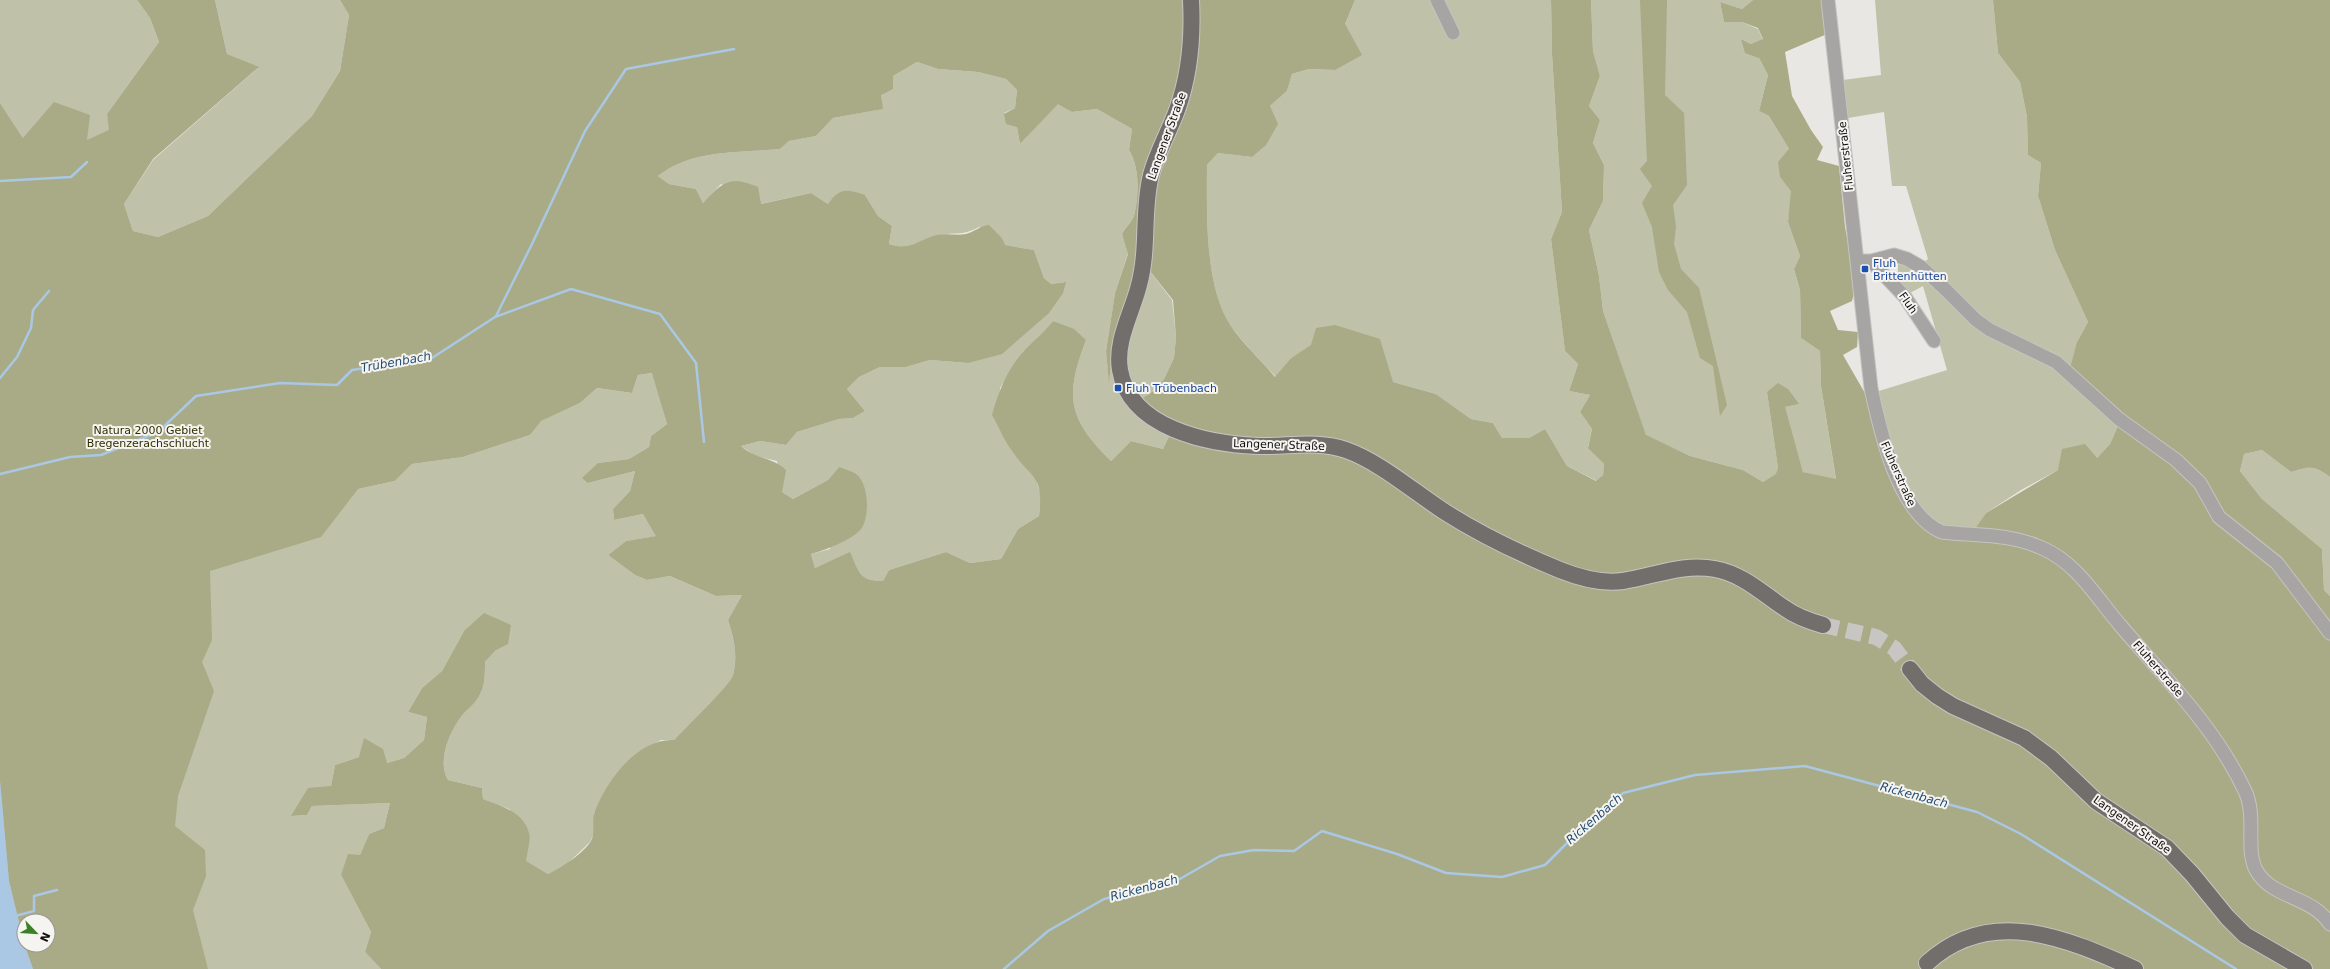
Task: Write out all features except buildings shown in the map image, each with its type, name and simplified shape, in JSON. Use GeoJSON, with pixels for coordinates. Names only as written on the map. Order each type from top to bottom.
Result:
{"type":"FeatureCollection","features":[{"type":"Feature","properties":{"kind":"main road","name":"Langener Straße"},"geometry":{"type":"LineString","coordinates":[[1191,0],[1192,39],[1189,68],[1178,109],[1151,176],[1147,195],[1145,256],[1139,286],[1124,331],[1119,354],[1120,370],[1124,386],[1135,403],[1147,414],[1165,425],[1196,437],[1248,446],[1326,446],[1352,453],[1478,531],[1574,575],[1609,582],[1622,581],[1682,567],[1717,569],[1733,574],[1754,585],[1788,611],[1805,620],[1823,625]]}},
{"type":"Feature","properties":{"kind":"main road","name":"Langener Straße"},"geometry":{"type":"LineString","coordinates":[[1910,669],[1922,684],[1937,696],[1953,706],[2018,735],[2051,758],[2096,801],[2167,848],[2192,874],[2227,917],[2245,934],[2304,969]]}},
{"type":"Feature","properties":{"kind":"main road"},"geometry":{"type":"LineString","coordinates":[[1927,963],[1940,950],[1956,941],[1974,934],[2008,930],[2055,939],[2135,969]]}},
{"type":"Feature","properties":{"kind":"street"},"geometry":{"type":"LineString","coordinates":[[1437,0],[1452,32]]}},
{"type":"Feature","properties":{"kind":"street","name":"Fluherstraße"},"geometry":{"type":"LineString","coordinates":[[1828,0],[1872,388],[1881,434],[1892,466],[1916,512],[1931,528],[1942,532],[2018,538],[2062,558],[2077,572],[2200,717],[2220,748],[2245,791],[2251,807],[2252,859],[2262,878],[2276,889],[2316,908],[2330,924]]}},
{"type":"Feature","properties":{"kind":"street"},"geometry":{"type":"LineString","coordinates":[[1857,262],[1871,261],[1894,256],[1907,259],[1921,267],[1976,320],[1990,330],[2056,362],[2119,420],[2176,460],[2200,483],[2211,507],[2218,517],[2277,563],[2330,633]]}},
{"type":"Feature","properties":{"kind":"street","name":"Fluh"},"geometry":{"type":"LineString","coordinates":[[1871,261],[1905,297],[1934,341]]}},
{"type":"Feature","properties":{"kind":"green space"},"geometry":{"type":"Polygon","coordinates":[[[0,0],[137,0],[150,18],[159,42],[107,114],[110,130],[87,141],[23,138],[0,103],[0,0]]]}},
{"type":"Feature","properties":{"kind":"green space","name":"Natura 2000 Gebiet Bregenzerachschlucht"},"geometry":{"type":"Polygon","coordinates":[[[137,0],[215,0],[227,54],[259,67],[153,159],[124,204],[133,231],[158,237],[208,216],[312,116],[340,71],[349,15],[340,0],[1355,0],[1345,24],[1362,55],[1335,70],[1309,69],[1292,74],[1287,91],[1270,106],[1278,124],[1266,145],[1252,157],[1218,153],[1207,165],[1207,226],[1209,248],[1216,291],[1222,310],[1236,333],[1275,377],[1291,358],[1311,345],[1316,328],[1335,325],[1380,339],[1393,382],[1436,394],[1471,419],[1493,423],[1502,438],[1529,438],[1545,429],[1567,466],[1596,481],[1603,475],[1604,464],[1588,448],[1592,429],[1580,412],[1590,395],[1569,391],[1578,364],[1565,351],[1551,239],[1562,212],[1552,54],[1551,0],[1591,0],[1593,51],[1600,76],[1589,106],[1600,120],[1593,143],[1604,165],[1603,201],[1589,230],[1599,276],[1603,311],[1646,435],[1690,456],[1743,470],[1763,482],[1776,474],[1778,468],[1767,392],[1778,383],[1788,389],[1799,404],[1785,407],[1803,472],[1836,479],[1821,386],[1820,351],[1801,338],[1800,290],[1794,269],[1800,256],[1788,222],[1791,191],[1780,177],[1778,162],[1789,149],[1769,116],[1759,111],[1768,75],[1759,58],[1745,53],[1741,39],[1751,44],[1763,39],[1758,28],[1742,22],[1724,22],[1720,2],[1742,9],[1753,0],[1825,0],[1827,34],[1785,52],[1792,96],[1811,130],[1823,147],[1817,160],[1839,166],[1845,227],[1856,285],[1852,301],[1830,311],[1838,330],[1858,332],[1857,347],[1843,355],[1866,395],[1876,436],[1921,525],[1943,539],[1966,541],[1986,513],[2058,470],[2062,449],[2085,444],[2097,458],[2110,444],[2121,419],[2069,372],[2077,342],[2088,322],[2055,250],[2038,196],[2041,163],[2028,155],[2027,117],[2020,82],[1998,53],[1993,0],[2330,0],[2330,477],[2320,470],[2312,468],[2291,472],[2262,450],[2244,454],[2240,471],[2262,499],[2322,549],[2324,590],[2330,596],[2330,969],[381,969],[365,952],[371,932],[341,875],[348,854],[360,855],[369,834],[384,828],[390,803],[312,806],[307,815],[291,816],[308,788],[331,786],[335,765],[359,757],[364,738],[383,749],[387,763],[404,758],[424,740],[427,717],[408,712],[422,688],[442,671],[464,631],[484,613],[511,625],[508,644],[496,650],[485,662],[482,690],[478,698],[461,717],[452,731],[446,747],[444,756],[445,772],[448,780],[482,788],[483,799],[497,804],[517,815],[526,826],[529,833],[526,861],[548,874],[583,851],[591,841],[593,834],[593,818],[600,799],[616,774],[626,763],[636,753],[648,746],[661,741],[674,740],[716,697],[733,675],[735,647],[728,620],[742,595],[716,596],[670,576],[647,580],[635,575],[608,555],[626,541],[656,536],[643,514],[614,520],[613,509],[630,491],[635,471],[588,483],[582,478],[598,463],[629,459],[649,447],[651,436],[667,424],[652,373],[638,375],[632,393],[597,388],[580,403],[541,421],[530,435],[463,457],[412,464],[395,481],[358,489],[321,537],[210,571],[212,640],[202,662],[214,691],[178,796],[175,826],[205,850],[206,876],[193,910],[208,969],[33,969],[28,953],[56,953],[56,913],[17,913],[9,881],[0,781],[0,103],[23,138],[54,102],[90,115],[87,140],[109,130],[107,114],[159,42],[150,18],[137,0]],[[917,62],[893,76],[893,89],[881,95],[883,109],[833,118],[816,136],[789,141],[780,149],[732,152],[701,157],[671,167],[658,176],[669,184],[696,189],[703,203],[721,186],[733,182],[748,183],[758,187],[761,204],[811,193],[828,204],[832,198],[840,192],[849,191],[859,193],[865,195],[878,216],[892,226],[889,244],[897,246],[909,246],[937,235],[966,234],[989,225],[1002,238],[1005,245],[1034,250],[1044,278],[1051,284],[1066,282],[1063,293],[1049,313],[1002,354],[968,363],[930,360],[906,367],[880,367],[859,377],[847,389],[865,411],[853,418],[839,419],[797,432],[786,445],[760,441],[741,446],[752,454],[775,462],[786,470],[782,492],[793,499],[828,480],[839,467],[856,474],[860,478],[864,485],[867,500],[864,524],[857,533],[845,541],[811,554],[815,568],[850,552],[858,570],[864,577],[875,581],[883,581],[889,570],[946,552],[970,563],[1001,559],[1018,529],[1039,516],[1040,492],[1035,479],[1009,447],[992,415],[1000,390],[1012,366],[1023,352],[1053,321],[1074,329],[1086,340],[1075,376],[1073,392],[1074,405],[1078,419],[1086,432],[1096,446],[1111,461],[1131,441],[1163,449],[1175,424],[1146,409],[1143,398],[1154,391],[1164,379],[1174,358],[1176,337],[1173,300],[1145,265],[1137,261],[1113,347],[1109,383],[1106,351],[1115,293],[1128,254],[1122,234],[1134,216],[1138,191],[1137,173],[1133,157],[1129,150],[1132,129],[1097,109],[1072,112],[1058,104],[1020,144],[1017,127],[1006,124],[1004,114],[1015,108],[1017,90],[1006,79],[978,72],[938,69],[917,62]]]}},
{"type":"Feature","properties":{"kind":"green space"},"geometry":{"type":"Polygon","coordinates":[[[215,0],[340,0],[349,15],[340,71],[312,116],[208,216],[158,237],[133,231],[124,204],[153,160],[258,68],[227,54],[215,0]]]}},
{"type":"Feature","properties":{"kind":"green space"},"geometry":{"type":"Polygon","coordinates":[[[1355,0],[1551,0],[1552,54],[1562,212],[1551,239],[1565,351],[1578,364],[1569,391],[1590,395],[1580,412],[1592,429],[1588,447],[1604,464],[1603,475],[1597,481],[1567,466],[1545,429],[1529,438],[1502,438],[1493,423],[1471,419],[1436,394],[1393,382],[1312,345],[1291,358],[1276,377],[1236,333],[1222,310],[1216,291],[1209,248],[1207,226],[1207,165],[1218,153],[1252,157],[1270,106],[1287,91],[1292,74],[1309,69],[1335,70],[1345,24],[1355,0]]]}},
{"type":"Feature","properties":{"kind":"green space"},"geometry":{"type":"Polygon","coordinates":[[[1591,0],[1753,0],[1742,9],[1720,2],[1724,22],[1742,22],[1758,29],[1763,40],[1751,44],[1741,39],[1759,58],[1768,75],[1759,111],[1769,116],[1789,149],[1780,177],[1792,191],[1788,222],[1800,256],[1794,269],[1800,290],[1801,338],[1820,351],[1821,386],[1836,480],[1803,472],[1784,407],[1799,404],[1767,392],[1778,468],[1777,474],[1763,482],[1743,470],[1690,456],[1646,436],[1603,311],[1599,276],[1589,230],[1603,201],[1604,165],[1593,143],[1600,120],[1589,106],[1600,76],[1593,51],[1591,0]]]}},
{"type":"Feature","properties":{"kind":"green space"},"geometry":{"type":"Polygon","coordinates":[[[1640,0],[1667,0],[1665,95],[1684,113],[1687,185],[1673,205],[1676,227],[1674,244],[1681,269],[1699,288],[1727,405],[1720,416],[1713,366],[1700,358],[1687,312],[1668,290],[1659,272],[1652,227],[1642,203],[1652,186],[1640,169],[1647,161],[1640,0]]]}},
{"type":"Feature","properties":{"kind":"green space"},"geometry":{"type":"Polygon","coordinates":[[[1875,0],[1993,0],[1998,53],[2020,82],[2027,117],[2028,155],[2041,163],[2038,196],[2055,250],[2088,322],[2077,342],[2121,419],[2110,444],[2097,458],[2058,470],[2021,490],[1986,513],[1966,541],[1943,539],[1921,525],[1876,436],[1866,395],[1947,370],[1923,286],[1910,293],[1898,281],[1898,264],[1916,269],[1928,259],[1906,186],[1892,186],[1884,112],[1848,118],[1843,80],[1881,75],[1875,0]]]}},
{"type":"Feature","properties":{"kind":"green space"},"geometry":{"type":"Polygon","coordinates":[[[917,62],[938,69],[978,72],[1006,79],[1017,90],[1015,108],[1004,113],[1017,127],[1020,144],[1058,103],[1072,112],[1097,109],[1132,129],[1129,150],[1133,157],[1137,173],[1138,191],[1134,216],[1122,234],[1128,253],[1115,293],[1106,351],[1109,380],[1113,347],[1137,261],[1145,265],[1172,300],[1176,337],[1174,358],[1164,379],[1154,391],[1175,424],[1163,449],[1131,441],[1111,461],[1096,446],[1086,432],[1078,419],[1074,405],[1073,392],[1075,376],[1086,340],[1053,321],[1043,335],[1023,352],[1000,388],[1012,451],[1035,476],[1041,496],[1039,516],[1018,529],[1001,559],[970,563],[946,552],[889,570],[883,581],[875,581],[864,577],[861,574],[850,553],[815,568],[811,554],[830,549],[839,467],[828,480],[793,499],[782,492],[777,461],[755,456],[741,446],[760,441],[786,445],[797,432],[839,419],[853,418],[865,411],[847,389],[859,377],[880,367],[906,367],[930,360],[968,363],[1065,282],[1051,284],[1044,278],[1034,250],[1004,245],[1002,238],[979,227],[967,232],[930,238],[909,246],[889,244],[892,226],[878,216],[865,195],[828,204],[811,193],[760,204],[721,184],[703,203],[696,189],[669,184],[658,176],[671,167],[701,157],[732,152],[780,149],[789,141],[816,136],[833,118],[882,109],[881,95],[893,76],[917,62]]]}},
{"type":"Feature","properties":{"kind":"green space","name":"Natura 2000 Gebiet Bregenzerachschlucht"},"geometry":{"type":"Polygon","coordinates":[[[0,199],[358,489],[395,481],[412,464],[463,457],[530,435],[540,421],[580,403],[597,388],[632,393],[638,375],[653,373],[667,424],[651,436],[649,447],[629,459],[598,463],[588,483],[635,471],[630,491],[613,509],[614,520],[643,514],[657,536],[626,541],[608,555],[635,575],[647,580],[670,576],[716,596],[742,595],[728,620],[735,647],[733,675],[724,688],[674,740],[661,740],[639,752],[594,813],[594,833],[590,842],[563,868],[548,874],[525,861],[529,833],[509,809],[483,799],[482,788],[448,780],[445,772],[444,756],[452,731],[461,717],[478,698],[484,681],[485,662],[496,650],[464,631],[442,671],[422,688],[408,712],[427,717],[424,740],[404,758],[387,763],[359,757],[335,765],[331,786],[292,816],[307,815],[312,806],[390,803],[384,828],[369,834],[360,855],[341,875],[371,932],[365,952],[381,969],[0,969],[0,199]]]}},
{"type":"Feature","properties":{"kind":"green space"},"geometry":{"type":"Polygon","coordinates":[[[2262,450],[2291,472],[2312,468],[2320,470],[2330,477],[2330,596],[2324,590],[2322,549],[2262,499],[2240,471],[2244,454],[2262,450]]]}},
{"type":"Feature","properties":{"kind":"water"},"geometry":{"type":"Polygon","coordinates":[[[0,781],[9,881],[16,913],[16,953],[27,953],[33,969],[0,969],[0,781]]]}},
{"type":"Feature","properties":{"kind":"waterway"},"geometry":{"type":"LineString","coordinates":[[496,316],[532,244],[585,131],[626,69],[734,49]]}},
{"type":"Feature","properties":{"kind":"waterway"},"geometry":{"type":"LineString","coordinates":[[0,181],[71,177],[87,162]]}},
{"type":"Feature","properties":{"kind":"waterway","name":"Trübenbach"},"geometry":{"type":"LineString","coordinates":[[0,474],[70,457],[101,455],[158,432],[196,396],[280,383],[337,385],[352,370],[432,358],[495,317],[571,289],[660,314],[696,363],[704,442]]}},
{"type":"Feature","properties":{"kind":"waterway"},"geometry":{"type":"LineString","coordinates":[[0,378],[17,357],[31,328],[33,310],[49,291]]}},
{"type":"Feature","properties":{"kind":"waterway","name":"Rickenbach"},"geometry":{"type":"LineString","coordinates":[[1004,969],[1048,931],[1104,899],[1178,880],[1220,856],[1254,850],[1294,851],[1322,831],[1397,854],[1446,873],[1502,877],[1545,865],[1585,825],[1623,793],[1695,775],[1805,766],[1977,812],[2021,834],[2236,969]]}},
{"type":"Feature","properties":{"kind":"waterway"},"geometry":{"type":"LineString","coordinates":[[15,916],[34,911],[34,896],[57,890]]}},
{"type":"Feature","properties":{"kind":"tunnel"},"geometry":{"type":"LineString","coordinates":[[1823,625],[1876,637],[1894,648],[1910,669]]}},
{"type":"Feature","properties":{"kind":"place","name":"Fluh Brittenhütten"},"geometry":{"type":"Point","coordinates":[1865,269]}},
{"type":"Feature","properties":{"kind":"place","name":"Fluh Trübenbach"},"geometry":{"type":"Point","coordinates":[1118,388]}}]}
